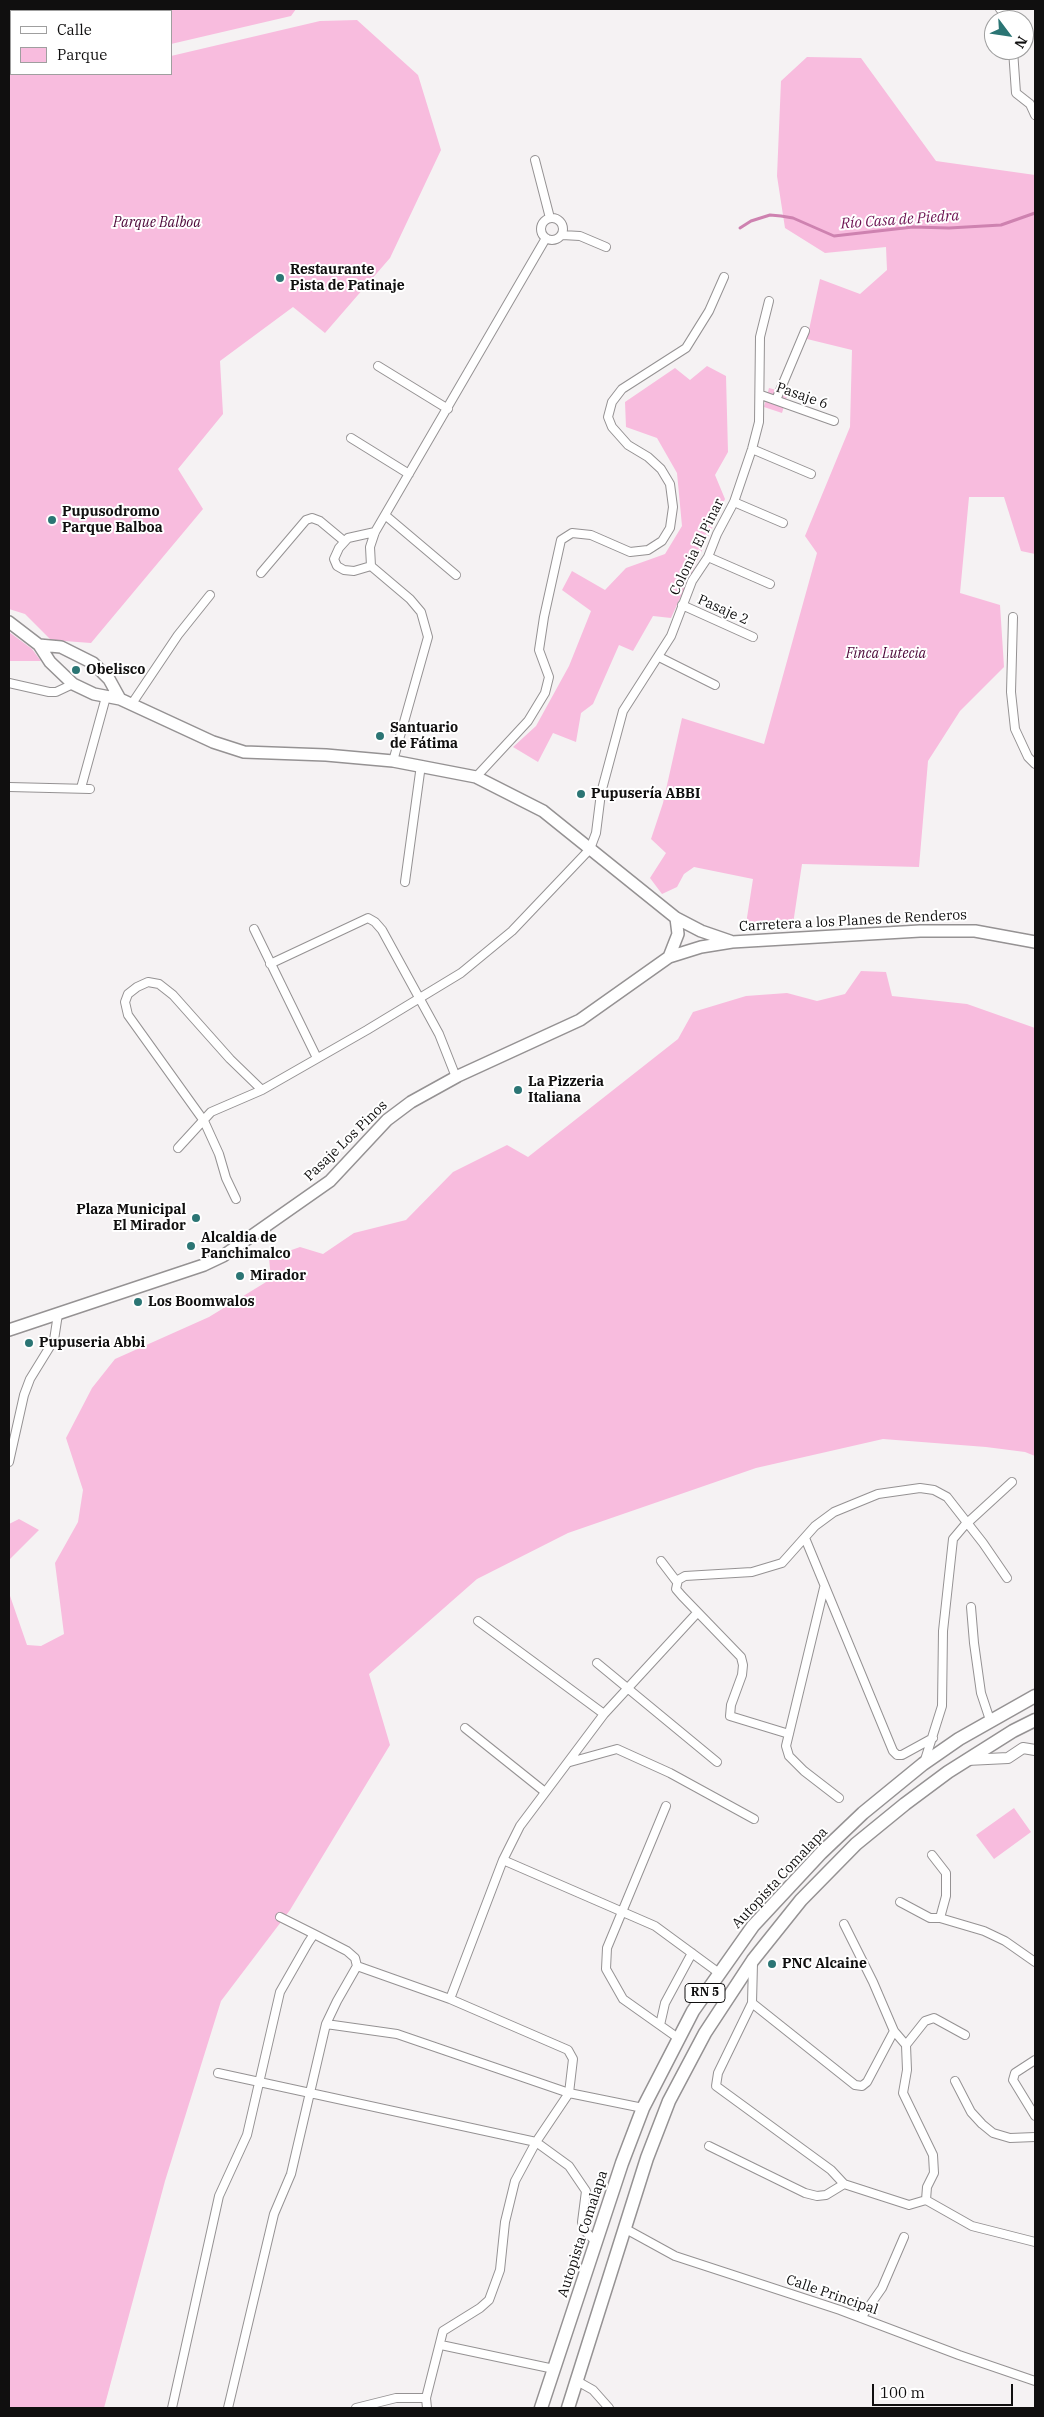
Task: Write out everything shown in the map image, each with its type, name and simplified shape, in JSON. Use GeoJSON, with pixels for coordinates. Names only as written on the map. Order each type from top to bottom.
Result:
{"type":"FeatureCollection","features":[{"type":"Feature","properties":{"kind":"highway","name":"Autopista Comalapa"},"geometry":{"type":"LineString","coordinates":[[541,2408],[643,2108],[693,2010],[753,1926],[821,1853],[863,1813],[923,1764],[990,1720],[1035,1696]]}},
{"type":"Feature","properties":{"kind":"highway","name":"RN 5"},"geometry":{"type":"LineString","coordinates":[[568,2408],[647,2158],[669,2101],[705,2033],[753,1960],[801,1900],[856,1844],[905,1804],[967,1760],[1013,1731],[1035,1720]]}},
{"type":"Feature","properties":{"kind":"main road"},"geometry":{"type":"LineString","coordinates":[[9,622],[38,644],[50,662],[73,684],[106,697],[120,699],[197,736],[244,752],[326,755],[394,761],[476,777],[543,811],[676,918],[732,942]]}},
{"type":"Feature","properties":{"kind":"main road"},"geometry":{"type":"LineString","coordinates":[[38,644],[62,647],[83,656],[109,679],[120,699]]}},
{"type":"Feature","properties":{"kind":"main road"},"geometry":{"type":"LineString","coordinates":[[669,957],[677,942],[678,926],[676,918]]}},
{"type":"Feature","properties":{"kind":"main road","name":"Carretera a los Planes de Renderos"},"geometry":{"type":"LineString","coordinates":[[732,942],[944,930],[989,932],[1035,942]]}},
{"type":"Feature","properties":{"kind":"main road","name":"Pasaje Los Pinos"},"geometry":{"type":"LineString","coordinates":[[9,1330],[204,1265],[231,1251],[330,1181],[393,1114],[456,1076],[580,1020],[669,957],[700,947],[732,942]]}},
{"type":"Feature","properties":{"kind":"street"},"geometry":{"type":"LineString","coordinates":[[1014,60],[1016,93],[1030,104],[1035,115]]}},
{"type":"Feature","properties":{"kind":"street"},"geometry":{"type":"LineString","coordinates":[[534,160],[550,218]]}},
{"type":"Feature","properties":{"kind":"street"},"geometry":{"type":"LineString","coordinates":[[562,235],[562,225],[555,218],[550,218],[542,225],[543,235],[546,238],[555,240],[562,235],[580,236],[606,247]]}},
{"type":"Feature","properties":{"kind":"street"},"geometry":{"type":"LineString","coordinates":[[394,761],[428,637],[421,612],[410,599],[371,566],[370,547],[375,532],[546,238]]}},
{"type":"Feature","properties":{"kind":"street"},"geometry":{"type":"LineString","coordinates":[[476,777],[528,720],[545,693],[549,677],[539,650],[544,617],[561,540],[572,533],[591,535],[630,552],[648,550],[662,541],[670,528],[673,507],[670,484],[661,469],[648,457],[628,445],[612,428],[608,417],[612,402],[622,389],[686,348],[709,311],[724,277]]}},
{"type":"Feature","properties":{"kind":"street","name":"Colonia El Pinar"},"geometry":{"type":"LineString","coordinates":[[590,849],[596,833],[601,793],[623,711],[671,636],[692,581],[708,557],[734,502],[752,449],[759,422],[760,395],[758,379],[760,337],[769,301]]}},
{"type":"Feature","properties":{"kind":"street"},"geometry":{"type":"LineString","coordinates":[[776,400],[805,331]]}},
{"type":"Feature","properties":{"kind":"street"},"geometry":{"type":"LineString","coordinates":[[378,366],[448,409]]}},
{"type":"Feature","properties":{"kind":"street","name":"Pasaje 6"},"geometry":{"type":"LineString","coordinates":[[760,395],[834,421]]}},
{"type":"Feature","properties":{"kind":"street"},"geometry":{"type":"LineString","coordinates":[[351,438],[410,474]]}},
{"type":"Feature","properties":{"kind":"street"},"geometry":{"type":"LineString","coordinates":[[752,449],[811,474]]}},
{"type":"Feature","properties":{"kind":"street"},"geometry":{"type":"LineString","coordinates":[[734,502],[783,523]]}},
{"type":"Feature","properties":{"kind":"street"},"geometry":{"type":"LineString","coordinates":[[385,515],[456,575]]}},
{"type":"Feature","properties":{"kind":"street"},"geometry":{"type":"LineString","coordinates":[[261,573],[306,520],[312,518],[320,521],[344,541]]}},
{"type":"Feature","properties":{"kind":"street"},"geometry":{"type":"LineString","coordinates":[[371,566],[354,571],[344,570],[337,566],[335,554],[348,538],[375,532]]}},
{"type":"Feature","properties":{"kind":"street"},"geometry":{"type":"LineString","coordinates":[[708,557],[770,584]]}},
{"type":"Feature","properties":{"kind":"street"},"geometry":{"type":"LineString","coordinates":[[131,705],[178,635],[210,595]]}},
{"type":"Feature","properties":{"kind":"street","name":"Pasaje 2"},"geometry":{"type":"LineString","coordinates":[[682,605],[754,637]]}},
{"type":"Feature","properties":{"kind":"street"},"geometry":{"type":"LineString","coordinates":[[1014,617],[1011,692],[1015,729],[1028,757],[1035,764]]}},
{"type":"Feature","properties":{"kind":"street"},"geometry":{"type":"LineString","coordinates":[[659,657],[715,685]]}},
{"type":"Feature","properties":{"kind":"street"},"geometry":{"type":"LineString","coordinates":[[9,683],[49,692],[56,692],[73,684]]}},
{"type":"Feature","properties":{"kind":"street"},"geometry":{"type":"LineString","coordinates":[[81,788],[106,697]]}},
{"type":"Feature","properties":{"kind":"street"},"geometry":{"type":"LineString","coordinates":[[406,882],[421,765]]}},
{"type":"Feature","properties":{"kind":"street"},"geometry":{"type":"LineString","coordinates":[[9,787],[90,789]]}},
{"type":"Feature","properties":{"kind":"street"},"geometry":{"type":"LineString","coordinates":[[178,1148],[211,1112],[262,1090],[461,973],[512,931],[590,849]]}},
{"type":"Feature","properties":{"kind":"street"},"geometry":{"type":"LineString","coordinates":[[270,964],[368,918],[382,930],[439,1034],[456,1076]]}},
{"type":"Feature","properties":{"kind":"street"},"geometry":{"type":"LineString","coordinates":[[254,929],[317,1058]]}},
{"type":"Feature","properties":{"kind":"street"},"geometry":{"type":"LineString","coordinates":[[236,1199],[204,1121],[128,1015],[125,1002],[128,994],[148,982],[160,984],[173,995],[230,1059],[262,1090]]}},
{"type":"Feature","properties":{"kind":"street"},"geometry":{"type":"LineString","coordinates":[[9,1462],[24,1395],[30,1379],[54,1340],[58,1314]]}},
{"type":"Feature","properties":{"kind":"street"},"geometry":{"type":"LineString","coordinates":[[923,1764],[942,1706],[943,1631],[953,1539],[968,1522],[1012,1482]]}},
{"type":"Feature","properties":{"kind":"street"},"geometry":{"type":"LineString","coordinates":[[789,1734],[730,1716],[743,1665],[741,1658],[676,1589],[677,1582],[685,1576],[752,1572],[782,1563],[815,1526],[834,1512],[878,1494],[920,1488],[934,1490],[947,1497],[968,1522],[1007,1578]]}},
{"type":"Feature","properties":{"kind":"street"},"geometry":{"type":"LineString","coordinates":[[805,1538],[824,1588],[893,1751],[896,1755],[902,1755],[933,1738]]}},
{"type":"Feature","properties":{"kind":"street"},"geometry":{"type":"LineString","coordinates":[[661,1561],[677,1582]]}},
{"type":"Feature","properties":{"kind":"street"},"geometry":{"type":"LineString","coordinates":[[824,1588],[786,1746],[789,1756],[804,1771],[839,1798]]}},
{"type":"Feature","properties":{"kind":"street"},"geometry":{"type":"LineString","coordinates":[[971,1607],[981,1693],[990,1720]]}},
{"type":"Feature","properties":{"kind":"street"},"geometry":{"type":"LineString","coordinates":[[450,1999],[503,1860],[520,1826],[570,1762],[604,1714],[697,1613]]}},
{"type":"Feature","properties":{"kind":"street"},"geometry":{"type":"LineString","coordinates":[[478,1621],[604,1714]]}},
{"type":"Feature","properties":{"kind":"street"},"geometry":{"type":"LineString","coordinates":[[597,1663],[717,1762]]}},
{"type":"Feature","properties":{"kind":"street"},"geometry":{"type":"LineString","coordinates":[[465,1728],[545,1792]]}},
{"type":"Feature","properties":{"kind":"street"},"geometry":{"type":"LineString","coordinates":[[967,1760],[1000,1759],[1012,1756],[1023,1748],[1035,1750]]}},
{"type":"Feature","properties":{"kind":"street"},"geometry":{"type":"LineString","coordinates":[[570,1762],[617,1749],[670,1774],[754,1819]]}},
{"type":"Feature","properties":{"kind":"street"},"geometry":{"type":"LineString","coordinates":[[666,1806],[608,1948],[606,1969],[622,1999],[678,2038]]}},
{"type":"Feature","properties":{"kind":"street"},"geometry":{"type":"LineString","coordinates":[[932,1855],[946,1873],[946,1896],[940,1918]]}},
{"type":"Feature","properties":{"kind":"street"},"geometry":{"type":"LineString","coordinates":[[503,1860],[655,1926],[719,1973]]}},
{"type":"Feature","properties":{"kind":"street"},"geometry":{"type":"LineString","coordinates":[[900,1902],[930,1918],[940,1918],[984,1931],[1005,1941],[1035,1962]]}},
{"type":"Feature","properties":{"kind":"street"},"geometry":{"type":"LineString","coordinates":[[228,2408],[274,2214],[291,2174],[326,2024],[357,1966],[355,1958],[347,1951],[280,1917]]}},
{"type":"Feature","properties":{"kind":"street"},"geometry":{"type":"LineString","coordinates":[[844,1924],[873,1982],[894,2031],[906,2046],[907,2070],[903,2094],[933,2155],[934,2173],[927,2187],[926,2200]]}},
{"type":"Feature","properties":{"kind":"street"},"geometry":{"type":"LineString","coordinates":[[172,2408],[220,2196],[247,2135],[280,1992],[314,1934]]}},
{"type":"Feature","properties":{"kind":"street"},"geometry":{"type":"LineString","coordinates":[[660,2025],[666,2003],[692,1953]]}},
{"type":"Feature","properties":{"kind":"street"},"geometry":{"type":"LineString","coordinates":[[753,1960],[752,2004],[718,2073],[716,2086],[831,2170],[844,2184],[909,2205],[926,2200],[972,2226],[1035,2242]]}},
{"type":"Feature","properties":{"kind":"street"},"geometry":{"type":"LineString","coordinates":[[357,1966],[450,1999],[568,2050],[573,2059],[569,2093],[536,2142],[515,2181],[505,2222],[500,2270],[488,2300],[480,2308],[443,2331],[441,2345],[426,2398],[427,2408]]}},
{"type":"Feature","properties":{"kind":"street"},"geometry":{"type":"LineString","coordinates":[[752,2004],[854,2085],[862,2086],[867,2082],[894,2031]]}},
{"type":"Feature","properties":{"kind":"street"},"geometry":{"type":"LineString","coordinates":[[906,2046],[926,2021],[934,2018],[964,2034]]}},
{"type":"Feature","properties":{"kind":"street"},"geometry":{"type":"LineString","coordinates":[[326,2024],[397,2034],[569,2093],[643,2108]]}},
{"type":"Feature","properties":{"kind":"street"},"geometry":{"type":"LineString","coordinates":[[1035,2060],[1015,2073],[1013,2080],[1035,2116]]}},
{"type":"Feature","properties":{"kind":"street"},"geometry":{"type":"LineString","coordinates":[[218,2073],[536,2142],[569,2166],[586,2191],[582,2222],[584,2231],[596,2242]]}},
{"type":"Feature","properties":{"kind":"street"},"geometry":{"type":"LineString","coordinates":[[955,2081],[971,2112],[993,2133],[1010,2138],[1035,2137]]}},
{"type":"Feature","properties":{"kind":"street"},"geometry":{"type":"LineString","coordinates":[[709,2146],[805,2193],[817,2196],[826,2195],[844,2184]]}},
{"type":"Feature","properties":{"kind":"street","name":"Calle Principal"},"geometry":{"type":"LineString","coordinates":[[624,2228],[675,2256],[861,2318],[1035,2381]]}},
{"type":"Feature","properties":{"kind":"street"},"geometry":{"type":"LineString","coordinates":[[861,2318],[882,2288],[904,2237]]}},
{"type":"Feature","properties":{"kind":"street"},"geometry":{"type":"LineString","coordinates":[[441,2345],[554,2369]]}},
{"type":"Feature","properties":{"kind":"street"},"geometry":{"type":"LineString","coordinates":[[577,2381],[593,2390],[609,2408]]}},
{"type":"Feature","properties":{"kind":"street"},"geometry":{"type":"LineString","coordinates":[[356,2408],[396,2398],[426,2398]]}},
{"type":"Feature","properties":{"kind":"green space"},"geometry":{"type":"Polygon","coordinates":[[[9,9],[296,9],[291,16],[172,44],[172,10],[9,9]]]}},
{"type":"Feature","properties":{"kind":"green space","name":"Parque Balboa"},"geometry":{"type":"Polygon","coordinates":[[[357,20],[418,75],[441,150],[390,258],[325,333],[293,307],[220,361],[223,414],[178,469],[203,509],[91,643],[51,640],[25,614],[9,609],[9,27],[10,75],[172,75],[172,56],[320,21],[357,20]]]}},
{"type":"Feature","properties":{"kind":"green space","name":"Finca Lutecia"},"geometry":{"type":"Polygon","coordinates":[[[807,57],[861,58],[936,161],[1035,175],[1035,554],[1021,551],[1004,497],[969,497],[960,593],[1000,605],[1004,667],[960,711],[928,761],[919,867],[802,864],[793,924],[746,924],[753,879],[694,867],[684,874],[677,887],[662,894],[650,878],[666,853],[651,839],[663,803],[682,718],[764,744],[817,553],[805,536],[850,427],[852,350],[807,339],[820,279],[860,294],[887,270],[886,247],[825,253],[785,228],[777,176],[781,81],[807,57]]]}},
{"type":"Feature","properties":{"kind":"green space"},"geometry":{"type":"Polygon","coordinates":[[[707,366],[726,376],[728,452],[715,475],[725,499],[671,618],[653,616],[633,651],[619,645],[593,704],[581,713],[576,742],[553,733],[538,762],[513,747],[536,726],[569,666],[591,611],[562,590],[572,571],[605,590],[626,568],[665,554],[682,526],[677,473],[657,438],[626,427],[625,402],[675,368],[690,380],[707,366]]]}},
{"type":"Feature","properties":{"kind":"green space"},"geometry":{"type":"Polygon","coordinates":[[[769,388],[788,393],[782,413],[764,407],[769,388]]]}},
{"type":"Feature","properties":{"kind":"green space"},"geometry":{"type":"Polygon","coordinates":[[[9,632],[32,649],[41,661],[9,661],[9,632]]]}},
{"type":"Feature","properties":{"kind":"green space"},"geometry":{"type":"Polygon","coordinates":[[[861,971],[886,972],[892,996],[967,1004],[1035,1028],[1035,1456],[1025,1452],[986,1447],[883,1439],[756,1468],[568,1533],[477,1579],[369,1674],[390,1745],[290,1910],[221,2001],[165,2181],[104,2408],[9,2408],[9,1593],[27,1645],[41,1646],[64,1634],[55,1563],[78,1522],[83,1490],[66,1438],[92,1388],[115,1359],[209,1317],[271,1279],[269,1258],[300,1247],[323,1254],[354,1233],[406,1220],[453,1172],[507,1145],[528,1157],[678,1039],[693,1012],[746,996],[787,993],[817,1001],[845,994],[861,971]]]}},
{"type":"Feature","properties":{"kind":"green space"},"geometry":{"type":"Polygon","coordinates":[[[19,1519],[39,1530],[9,1560],[9,1524],[19,1519]]]}},
{"type":"Feature","properties":{"kind":"green space"},"geometry":{"type":"Polygon","coordinates":[[[1014,1808],[1031,1832],[994,1859],[976,1835],[1014,1808]]]}},
{"type":"Feature","properties":{"kind":"waterway","name":"Río Casa de Piedra"},"geometry":{"type":"LineString","coordinates":[[740,228],[751,221],[770,215],[793,218],[834,236],[913,227],[949,228],[1001,225],[1035,213]]}},
{"type":"Feature","properties":{"kind":"place","name":"Restaurante Pista de Patinaje"},"geometry":{"type":"Point","coordinates":[280,278]}},
{"type":"Feature","properties":{"kind":"place","name":"Pupusodromo Parque Balboa"},"geometry":{"type":"Point","coordinates":[52,520]}},
{"type":"Feature","properties":{"kind":"place","name":"Obelisco"},"geometry":{"type":"Point","coordinates":[76,670]}},
{"type":"Feature","properties":{"kind":"place","name":"Santuario de Fátima"},"geometry":{"type":"Point","coordinates":[380,736]}},
{"type":"Feature","properties":{"kind":"place","name":"Pupusería ABBI"},"geometry":{"type":"Point","coordinates":[581,794]}},
{"type":"Feature","properties":{"kind":"place","name":"La Pizzeria Italiana"},"geometry":{"type":"Point","coordinates":[518,1090]}},
{"type":"Feature","properties":{"kind":"place","name":"Plaza Municipal El Mirador"},"geometry":{"type":"Point","coordinates":[196,1218]}},
{"type":"Feature","properties":{"kind":"place","name":"Alcaldia de Panchimalco"},"geometry":{"type":"Point","coordinates":[191,1246]}},
{"type":"Feature","properties":{"kind":"place","name":"Mirador"},"geometry":{"type":"Point","coordinates":[240,1276]}},
{"type":"Feature","properties":{"kind":"place","name":"Los Boomwalos"},"geometry":{"type":"Point","coordinates":[138,1302]}},
{"type":"Feature","properties":{"kind":"place","name":"Pupuseria Abbi"},"geometry":{"type":"Point","coordinates":[29,1343]}},
{"type":"Feature","properties":{"kind":"place","name":"PNC Alcaine"},"geometry":{"type":"Point","coordinates":[772,1964]}}]}
